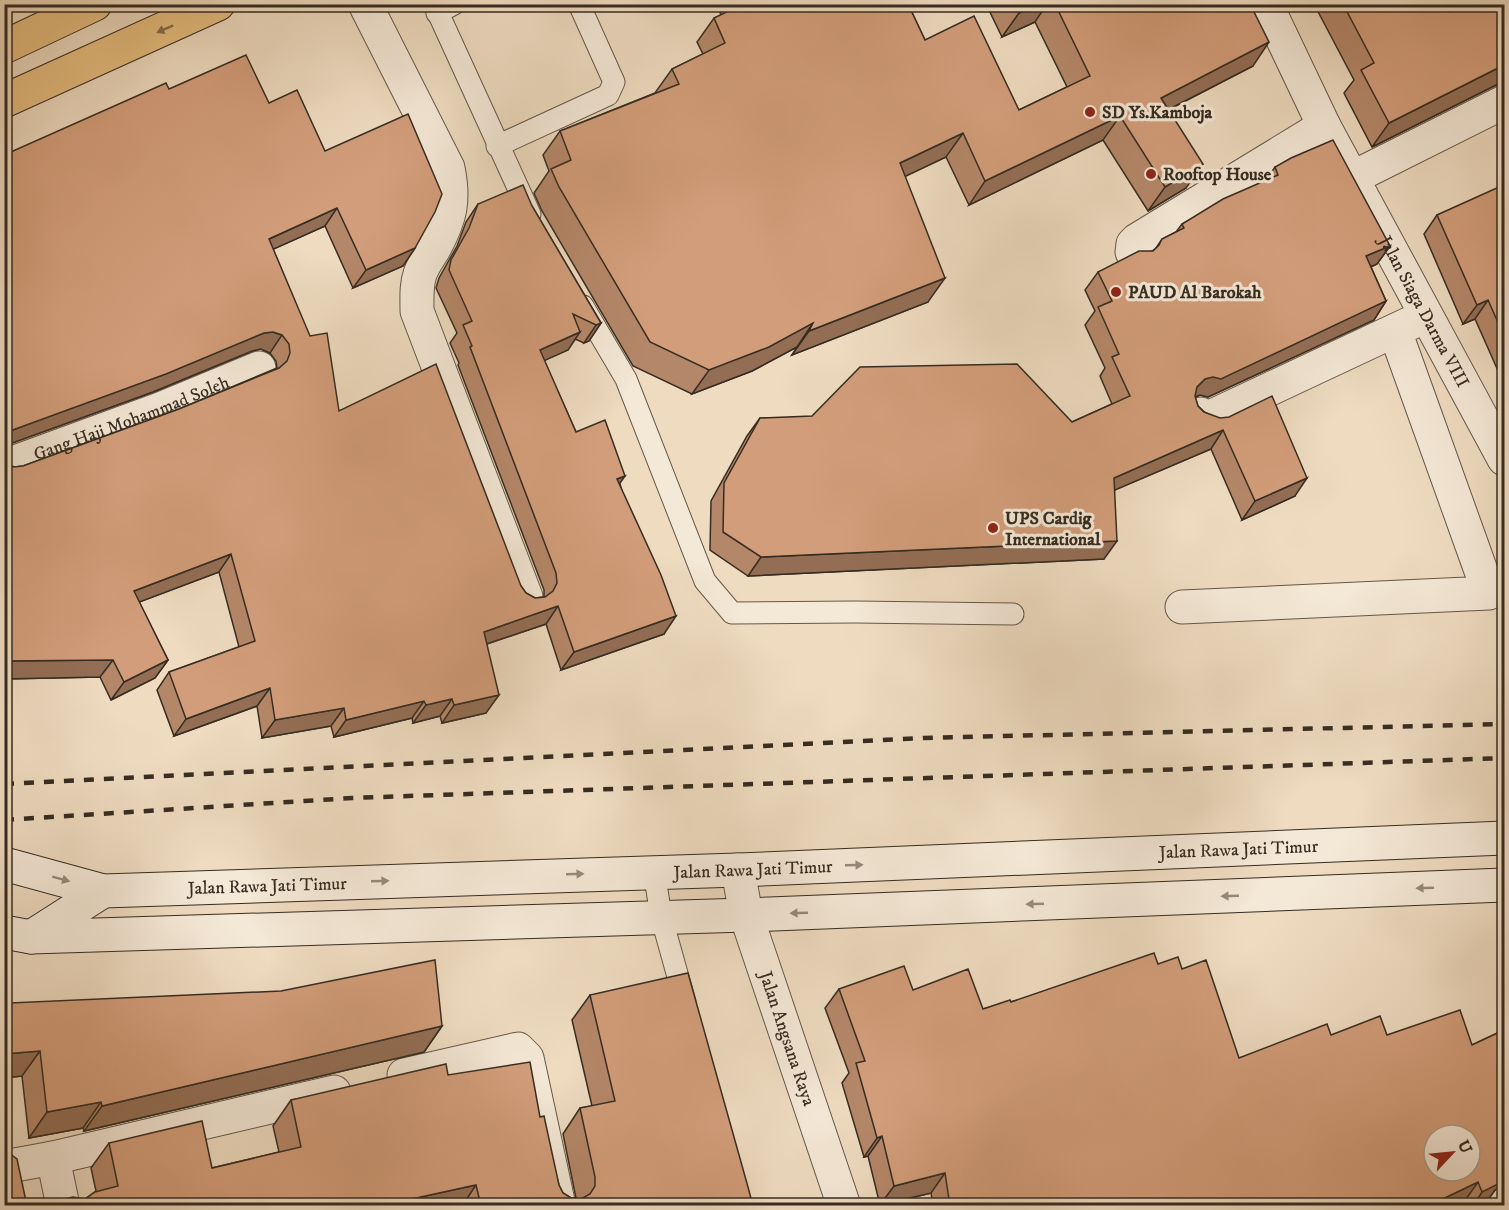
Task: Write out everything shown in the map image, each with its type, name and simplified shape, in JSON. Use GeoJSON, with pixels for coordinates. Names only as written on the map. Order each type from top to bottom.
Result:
{"type":"FeatureCollection","features":[{"type":"Feature","properties":{"kind":"main road"},"geometry":{"type":"LineString","coordinates":[[4,47],[95,4]]}},
{"type":"Feature","properties":{"kind":"main road"},"geometry":{"type":"LineString","coordinates":[[4,101],[218,4]]}},
{"type":"Feature","properties":{"kind":"street"},"geometry":{"type":"LineString","coordinates":[[364,4],[448,168],[452,204],[444,231],[421,273],[417,288],[417,311],[526,597]]}},
{"type":"Feature","properties":{"kind":"street","name":"Jalan Siaga Darma VIII"},"geometry":{"type":"LineString","coordinates":[[1266,4],[1324,126],[1504,459]]}},
{"type":"Feature","properties":{"kind":"street"},"geometry":{"type":"LineString","coordinates":[[1352,178],[1504,102]]}},
{"type":"Feature","properties":{"kind":"street"},"geometry":{"type":"LineString","coordinates":[[1132,252],[1133,244],[1137,240],[1324,126]]}},
{"type":"Feature","properties":{"kind":"street"},"geometry":{"type":"LineString","coordinates":[[1201,414],[1208,418],[1427,316]]}},
{"type":"Feature","properties":{"kind":"street"},"geometry":{"type":"LineString","coordinates":[[1182,607],[1489,593],[1395,331]]}},
{"type":"Feature","properties":{"kind":"street","name":"Gang Haji Mohammad Soleh"},"geometry":{"type":"LineString","coordinates":[[4,466],[160,409],[259,368]]}},
{"type":"Feature","properties":{"kind":"street","name":"Jalan Rawa Jati Timur"},"geometry":{"type":"LineString","coordinates":[[4,864],[103,891],[738,870],[1504,838]]}},
{"type":"Feature","properties":{"kind":"street"},"geometry":{"type":"LineString","coordinates":[[1472,839],[1472,887]]}},
{"type":"Feature","properties":{"kind":"street","name":"Jalan Angsana Raya"},"geometry":{"type":"LineString","coordinates":[[738,870],[746,915],[844,1206]]}},
{"type":"Feature","properties":{"kind":"street"},"geometry":{"type":"LineString","coordinates":[[18,935],[746,915],[1504,885]]}},
{"type":"Feature","properties":{"kind":"street"},"geometry":{"type":"LineString","coordinates":[[18,935],[103,891]]}},
{"type":"Feature","properties":{"kind":"street"},"geometry":{"type":"LineString","coordinates":[[4,1167],[53,1158],[518,1049],[527,1058],[559,1206]]}},
{"type":"Feature","properties":{"kind":"street"},"geometry":{"type":"LineString","coordinates":[[53,1158],[63,1206]]}},
{"type":"Feature","properties":{"kind":"lane"},"geometry":{"type":"LineString","coordinates":[[497,146],[608,95],[614,82],[579,4]]}},
{"type":"Feature","properties":{"kind":"lane"},"geometry":{"type":"LineString","coordinates":[[442,7],[497,146],[537,227]]}},
{"type":"Feature","properties":{"kind":"lane"},"geometry":{"type":"LineString","coordinates":[[572,288],[626,379],[705,581],[732,613],[1012,614]]}},
{"type":"Feature","properties":{"kind":"lane"},"geometry":{"type":"LineString","coordinates":[[654,871],[661,916],[692,1026]]}},
{"type":"Feature","properties":{"kind":"building"},"geometry":{"type":"Polygon","coordinates":[[[743,4],[908,4],[925,40],[974,16],[1019,110],[1090,76],[1055,4],[1250,4],[1269,42],[1161,98],[1203,164],[1165,187],[1120,116],[985,181],[963,133],[900,163],[945,278],[809,331],[813,323],[769,347],[709,370],[650,342],[559,187],[551,169],[571,160],[560,131],[679,84],[672,69],[725,43],[714,18],[743,4]]]}},
{"type":"Feature","properties":{"kind":"building"},"geometry":{"type":"Polygon","coordinates":[[[1014,4],[1038,4],[1019,13],[1014,4]]]}},
{"type":"Feature","properties":{"kind":"building"},"geometry":{"type":"Polygon","coordinates":[[[1343,4],[1445,4],[1450,12],[1463,4],[1504,4],[1504,65],[1389,123],[1361,70],[1374,63],[1343,4]]]}},
{"type":"Feature","properties":{"kind":"building"},"geometry":{"type":"Polygon","coordinates":[[[246,55],[269,103],[297,90],[325,151],[408,114],[442,194],[415,248],[366,270],[337,208],[269,239],[310,336],[327,333],[339,411],[436,364],[521,586],[526,593],[535,598],[545,597],[553,591],[557,583],[556,573],[470,347],[472,346],[463,325],[472,321],[449,270],[451,260],[469,228],[478,204],[523,185],[532,206],[601,323],[596,325],[573,314],[580,332],[540,350],[576,432],[605,420],[625,476],[617,479],[661,575],[676,616],[574,652],[558,606],[484,632],[499,695],[454,705],[452,699],[426,705],[424,701],[346,720],[344,708],[275,720],[270,688],[186,719],[169,672],[255,641],[231,554],[134,591],[168,660],[124,682],[113,660],[4,661],[4,462],[14,467],[23,466],[179,409],[279,368],[287,361],[290,353],[289,344],[282,335],[273,332],[264,333],[166,374],[4,435],[4,155],[166,83],[169,89],[246,55]]]}},
{"type":"Feature","properties":{"kind":"building"},"geometry":{"type":"Polygon","coordinates":[[[1333,140],[1390,246],[1366,256],[1386,301],[1221,379],[1213,377],[1205,379],[1197,387],[1195,396],[1198,406],[1204,412],[1220,418],[1229,417],[1272,396],[1307,478],[1255,501],[1223,430],[1114,478],[1117,541],[761,557],[723,532],[724,483],[760,418],[812,416],[860,367],[1017,364],[1072,422],[1130,396],[1112,357],[1119,354],[1098,307],[1112,301],[1098,272],[1139,251],[1153,251],[1162,239],[1184,228],[1182,224],[1223,199],[1278,175],[1275,167],[1291,158],[1333,140]]]}},
{"type":"Feature","properties":{"kind":"building"},"geometry":{"type":"Polygon","coordinates":[[[1499,187],[1504,198],[1504,336],[1488,300],[1477,305],[1437,215],[1499,187]]]}},
{"type":"Feature","properties":{"kind":"building"},"geometry":{"type":"Polygon","coordinates":[[[1154,953],[1158,964],[1178,957],[1182,969],[1206,960],[1239,1058],[1327,1024],[1331,1035],[1380,1016],[1387,1035],[1460,1010],[1472,1045],[1504,1030],[1504,1173],[1498,1184],[1482,1192],[1478,1183],[1482,1183],[1482,1123],[1422,1123],[1422,1183],[1476,1183],[1428,1206],[950,1206],[945,1173],[894,1186],[882,1136],[877,1138],[856,1063],[865,1061],[839,989],[904,966],[913,990],[968,969],[983,1009],[1010,1000],[1011,1002],[1154,953]]]}},
{"type":"Feature","properties":{"kind":"building"},"geometry":{"type":"Polygon","coordinates":[[[4,958],[8,958],[10,1003],[281,991],[435,960],[442,1026],[102,1106],[101,1102],[47,1112],[40,1051],[4,1054],[4,958]]]}},
{"type":"Feature","properties":{"kind":"building"},"geometry":{"type":"Polygon","coordinates":[[[688,973],[753,1206],[481,1206],[476,1185],[393,1203],[394,1206],[36,1206],[73,1197],[85,1199],[95,1192],[118,1186],[109,1143],[202,1121],[212,1168],[301,1147],[291,1100],[446,1064],[448,1075],[530,1062],[540,1117],[544,1116],[559,1185],[563,1193],[571,1198],[581,1199],[590,1194],[595,1186],[595,1177],[580,1108],[615,1101],[590,995],[688,973]]]}},
{"type":"Feature","properties":{"kind":"building"},"geometry":{"type":"Polygon","coordinates":[[[4,1151],[17,1159],[27,1206],[4,1206],[4,1151]]]}},
{"type":"Feature","properties":{"kind":"railway"},"geometry":{"type":"LineString","coordinates":[[4,784],[924,738],[1504,724]]}},
{"type":"Feature","properties":{"kind":"railway"},"geometry":{"type":"LineString","coordinates":[[4,820],[352,798],[1504,758]]}},
{"type":"Feature","properties":{"kind":"place","name":"SD Ys.Kamboja"},"geometry":{"type":"Point","coordinates":[1090,112]}},
{"type":"Feature","properties":{"kind":"place","name":"Rooftop House"},"geometry":{"type":"Point","coordinates":[1151,174]}},
{"type":"Feature","properties":{"kind":"place","name":"PAUD Al Barokah"},"geometry":{"type":"Point","coordinates":[1116,292]}},
{"type":"Feature","properties":{"kind":"place","name":"UPS Cardig International"},"geometry":{"type":"Point","coordinates":[993,528]}}]}
